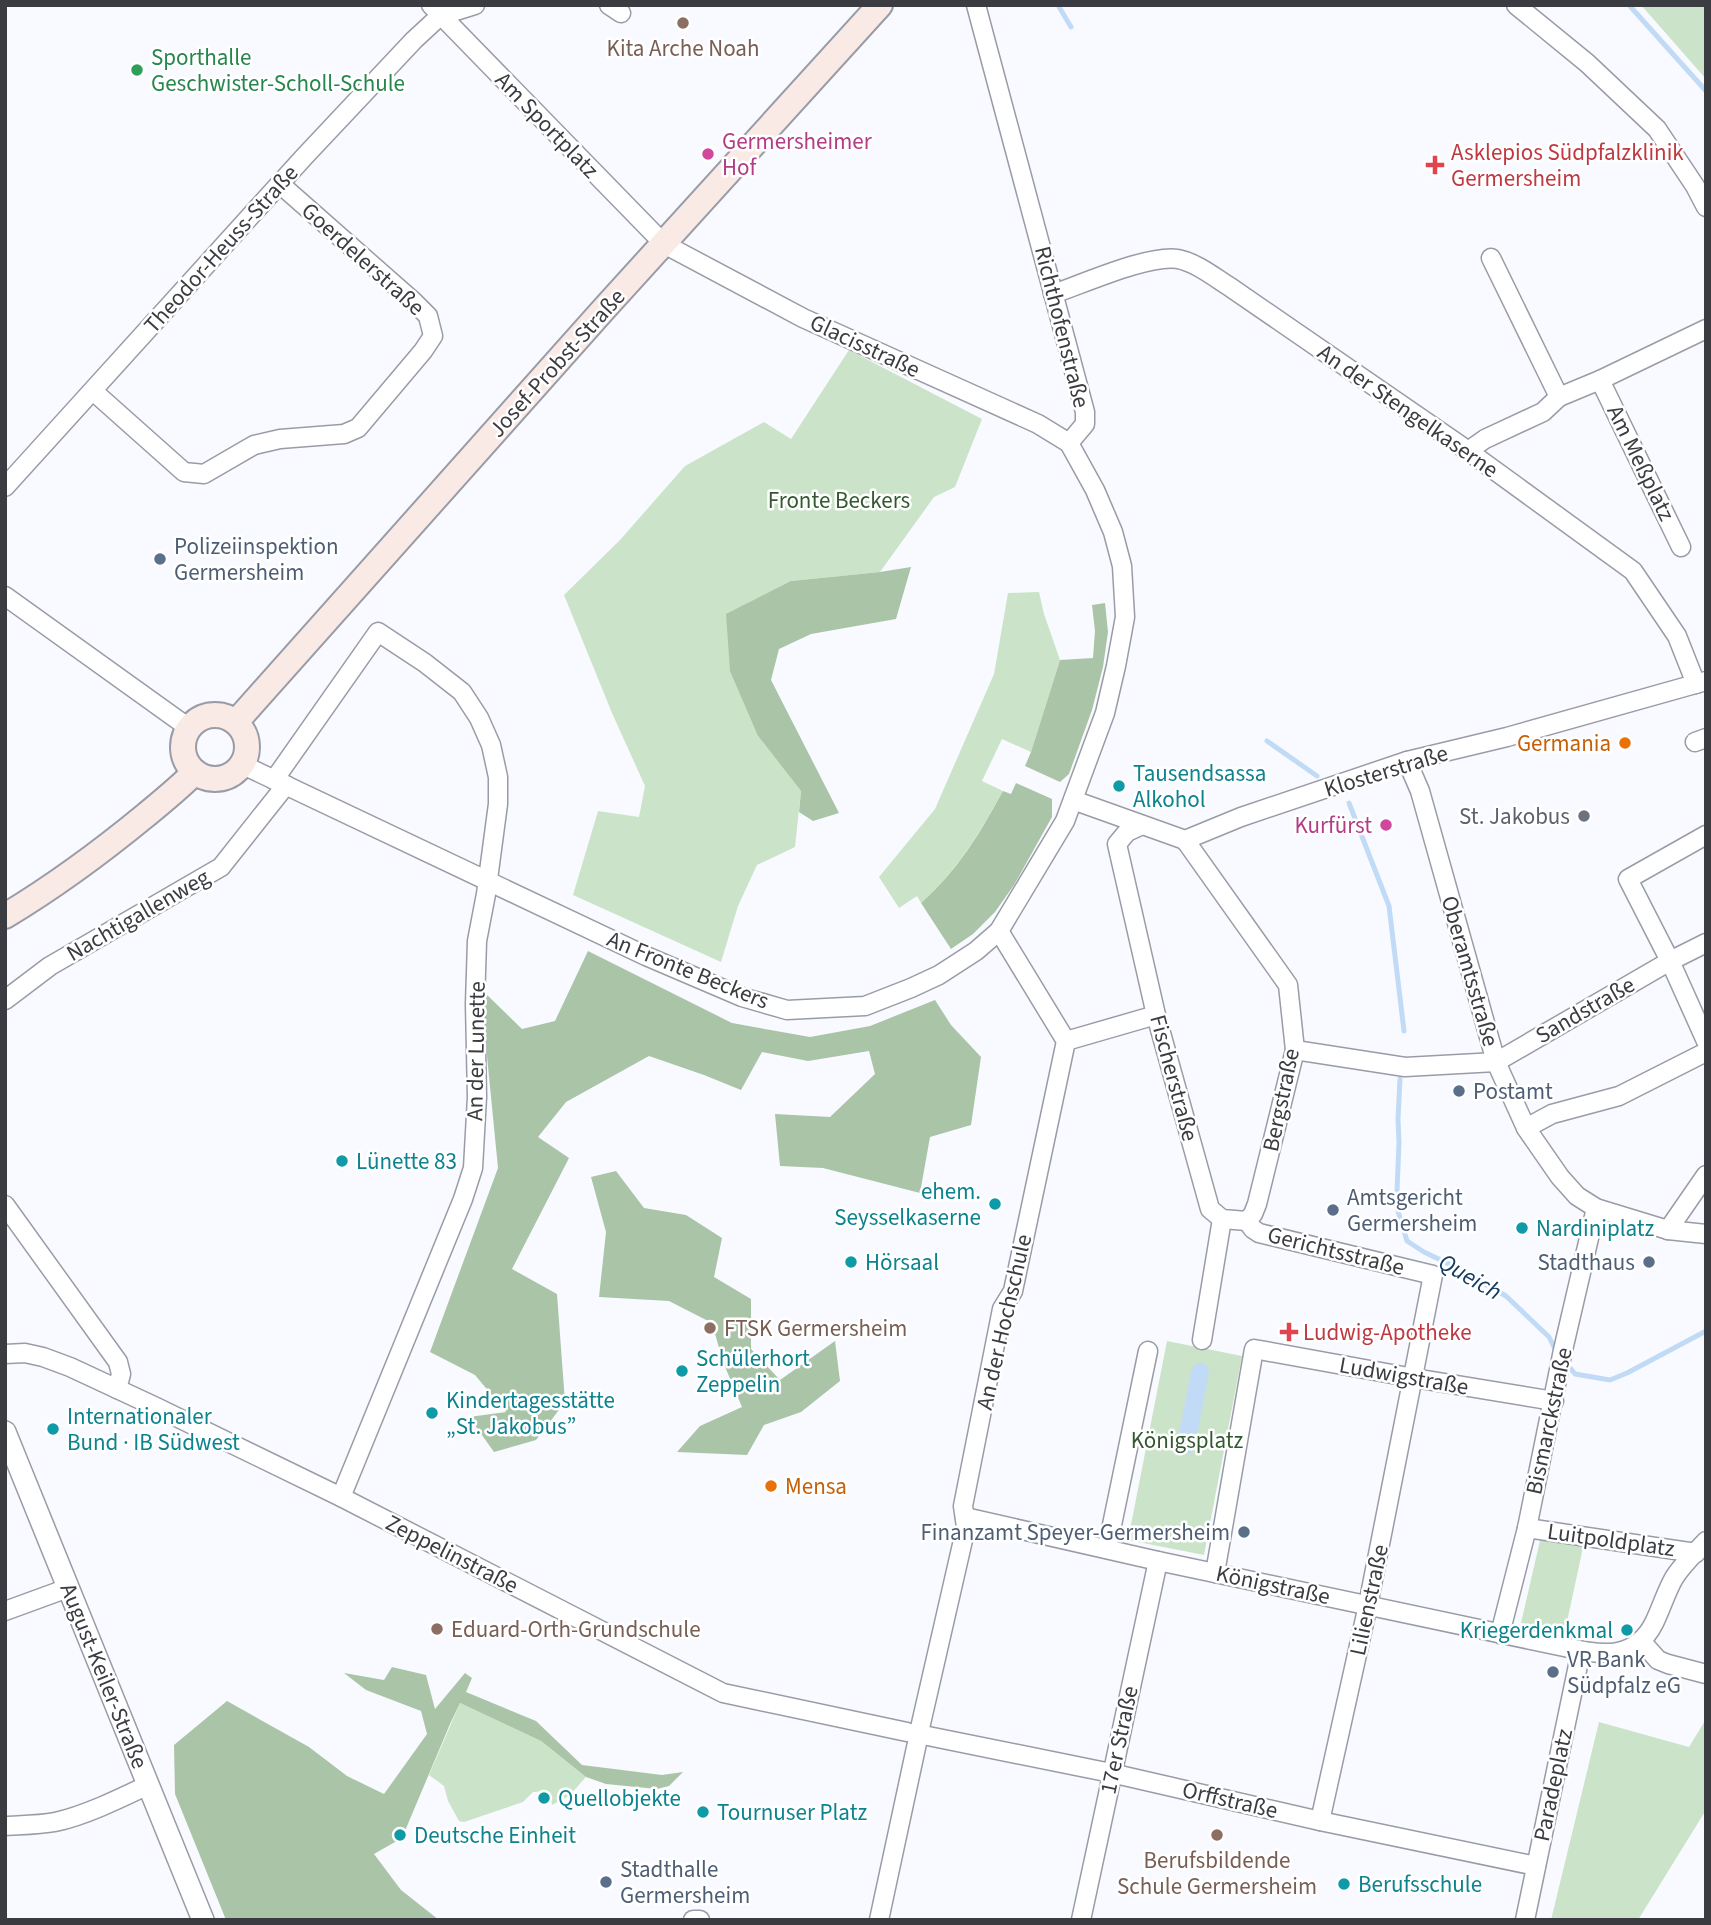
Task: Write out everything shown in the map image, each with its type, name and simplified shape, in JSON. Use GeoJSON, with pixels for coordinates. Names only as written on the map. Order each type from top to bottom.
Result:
{"type":"FeatureCollection","features":[{"type":"Feature","properties":{"kind":"main road","name":"Josef-Probst-Straße"},"geometry":{"type":"LineString","coordinates":[[236,722],[594,320],[880,5]]}},
{"type":"Feature","properties":{"kind":"main road"},"geometry":{"type":"LineString","coordinates":[[206,716],[227,717],[236,722],[246,738],[247,756],[243,765],[236,773],[215,780],[204,778],[195,772],[184,756],[183,746],[190,728],[206,716]]}},
{"type":"Feature","properties":{"kind":"main road"},"geometry":{"type":"LineString","coordinates":[[5,916],[107,848],[195,772]]}},
{"type":"Feature","properties":{"kind":"street"},"geometry":{"type":"LineString","coordinates":[[435,10],[475,5]]}},
{"type":"Feature","properties":{"kind":"street","name":"Richthofenstraße"},"geometry":{"type":"LineString","coordinates":[[976,5],[1085,412],[1085,424],[1069,443],[1095,490],[1113,532],[1122,566],[1125,617],[1116,666],[1105,713],[1073,800]]}},
{"type":"Feature","properties":{"kind":"street"},"geometry":{"type":"LineString","coordinates":[[1516,5],[1587,63],[1657,129],[1688,174],[1706,207]]}},
{"type":"Feature","properties":{"kind":"street","name":"Theodor-Heuss-Straße"},"geometry":{"type":"LineString","coordinates":[[5,487],[414,40],[435,10]]}},
{"type":"Feature","properties":{"kind":"street","name":"Am Sportplatz"},"geometry":{"type":"LineString","coordinates":[[435,10],[664,244]]}},
{"type":"Feature","properties":{"kind":"street","name":"Goerdelerstraße"},"geometry":{"type":"LineString","coordinates":[[93,391],[184,472],[204,474],[254,446],[280,439],[344,434],[358,428],[423,351],[433,335],[428,317],[280,184]]}},
{"type":"Feature","properties":{"kind":"street","name":"Glacisstraße"},"geometry":{"type":"LineString","coordinates":[[664,244],[803,318],[1038,424],[1069,443]]}},
{"type":"Feature","properties":{"kind":"street"},"geometry":{"type":"LineString","coordinates":[[1491,258],[1559,397]]}},
{"type":"Feature","properties":{"kind":"street","name":"An der Stengelkaserne"},"geometry":{"type":"LineString","coordinates":[[1053,294],[1156,259],[1188,262],[1230,287],[1468,451],[1633,571],[1677,636],[1701,683]]}},
{"type":"Feature","properties":{"kind":"street","name":"Am Meßplatz"},"geometry":{"type":"LineString","coordinates":[[1468,451],[1485,439],[1543,412],[1559,397],[1706,329]]}},
{"type":"Feature","properties":{"kind":"street","name":"Am Meßplatz"},"geometry":{"type":"LineString","coordinates":[[1600,380],[1681,547]]}},
{"type":"Feature","properties":{"kind":"street"},"geometry":{"type":"LineString","coordinates":[[5,596],[190,728]]}},
{"type":"Feature","properties":{"kind":"street","name":"An der Lunette"},"geometry":{"type":"LineString","coordinates":[[280,782],[378,632],[462,692],[479,718],[491,745],[498,777],[498,804],[477,941],[477,1097],[473,1168],[463,1199],[341,1497]]}},
{"type":"Feature","properties":{"kind":"street","name":"Klosterstraße"},"geometry":{"type":"LineString","coordinates":[[1185,839],[1241,817],[1407,761],[1507,737],[1701,683]]}},
{"type":"Feature","properties":{"kind":"street","name":"Oberamtsstraße"},"geometry":{"type":"LineString","coordinates":[[1407,761],[1420,791],[1496,1062],[1526,1128],[1560,1177],[1577,1196],[1596,1208],[1668,1230],[1706,1234]]}},
{"type":"Feature","properties":{"kind":"street","name":"An Fronte Beckers"},"geometry":{"type":"LineString","coordinates":[[243,765],[646,956],[742,997],[788,1010],[865,1006],[939,975],[976,951],[999,931],[1065,821],[1073,800]]}},
{"type":"Feature","properties":{"kind":"street","name":"Nachtigallenweg"},"geometry":{"type":"LineString","coordinates":[[5,1000],[50,965],[221,867],[280,782]]}},
{"type":"Feature","properties":{"kind":"street"},"geometry":{"type":"LineString","coordinates":[[1073,800],[1185,839]]}},
{"type":"Feature","properties":{"kind":"street","name":"Fischerstraße"},"geometry":{"type":"LineString","coordinates":[[1142,825],[1127,832],[1117,844],[1156,1015],[1210,1209],[1222,1219]]}},
{"type":"Feature","properties":{"kind":"street"},"geometry":{"type":"LineString","coordinates":[[1706,835],[1628,879],[1670,961],[1706,1041]]}},
{"type":"Feature","properties":{"kind":"street","name":"Bergstraße"},"geometry":{"type":"LineString","coordinates":[[1185,839],[1288,985],[1295,1050],[1257,1205],[1254,1214],[1247,1221]]}},
{"type":"Feature","properties":{"kind":"street"},"geometry":{"type":"LineString","coordinates":[[999,931],[1066,1041],[1156,1015]]}},
{"type":"Feature","properties":{"kind":"street","name":"Sandstraße"},"geometry":{"type":"LineString","coordinates":[[1295,1050],[1405,1067],[1496,1062],[1706,943]]}},
{"type":"Feature","properties":{"kind":"street","name":"An der Hochschule"},"geometry":{"type":"LineString","coordinates":[[879,1920],[917,1734],[966,1527],[963,1506],[1002,1309],[1013,1291],[1066,1041]]}},
{"type":"Feature","properties":{"kind":"street"},"geometry":{"type":"LineString","coordinates":[[1526,1128],[1552,1114],[1619,1096],[1706,1052]]}},
{"type":"Feature","properties":{"kind":"street"},"geometry":{"type":"LineString","coordinates":[[1668,1230],[1706,1175]]}},
{"type":"Feature","properties":{"kind":"street"},"geometry":{"type":"LineString","coordinates":[[5,1205],[118,1362],[121,1374],[117,1389]]}},
{"type":"Feature","properties":{"kind":"street","name":"Bismarckstraße"},"geometry":{"type":"LineString","coordinates":[[1500,1634],[1527,1528],[1563,1350],[1596,1208]]}},
{"type":"Feature","properties":{"kind":"street"},"geometry":{"type":"LineString","coordinates":[[1202,1340],[1222,1219]]}},
{"type":"Feature","properties":{"kind":"street","name":"Gerichtsstraße"},"geometry":{"type":"LineString","coordinates":[[1222,1219],[1247,1221],[1259,1233],[1433,1275],[1414,1378]]}},
{"type":"Feature","properties":{"kind":"street","name":"Ludwigstraße"},"geometry":{"type":"LineString","coordinates":[[1215,1573],[1254,1349],[1554,1401]]}},
{"type":"Feature","properties":{"kind":"street"},"geometry":{"type":"LineString","coordinates":[[1107,1549],[1149,1351]]}},
{"type":"Feature","properties":{"kind":"street","name":"Zeppelinstraße"},"geometry":{"type":"LineString","coordinates":[[5,1354],[25,1353],[43,1357],[117,1389],[341,1497],[723,1693],[917,1734]]}},
{"type":"Feature","properties":{"kind":"street","name":"Lilienstraße"},"geometry":{"type":"LineString","coordinates":[[1320,1821],[1368,1605],[1414,1378]]}},
{"type":"Feature","properties":{"kind":"street","name":"August-Keiler-Straße"},"geometry":{"type":"LineString","coordinates":[[5,1432],[203,1920]]}},
{"type":"Feature","properties":{"kind":"street","name":"Königstraße"},"geometry":{"type":"LineString","coordinates":[[965,1517],[1581,1651]]}},
{"type":"Feature","properties":{"kind":"street","name":"Luitpoldplatz"},"geometry":{"type":"LineString","coordinates":[[1527,1528],[1701,1547]]}},
{"type":"Feature","properties":{"kind":"street","name":"Luitpoldplatz"},"geometry":{"type":"LineString","coordinates":[[1642,1642],[1653,1625],[1673,1580],[1701,1547]]}},
{"type":"Feature","properties":{"kind":"street","name":"17er Straße"},"geometry":{"type":"LineString","coordinates":[[1081,1920],[1158,1561]]}},
{"type":"Feature","properties":{"kind":"street"},"geometry":{"type":"LineString","coordinates":[[5,1611],[68,1588]]}},
{"type":"Feature","properties":{"kind":"street"},"geometry":{"type":"LineString","coordinates":[[1581,1651],[1618,1652],[1642,1642],[1658,1660],[1706,1674]]}},
{"type":"Feature","properties":{"kind":"street","name":"Paradeplatz"},"geometry":{"type":"LineString","coordinates":[[1525,1920],[1581,1651]]}},
{"type":"Feature","properties":{"kind":"street","name":"Orffstraße"},"geometry":{"type":"LineString","coordinates":[[917,1734],[1111,1773],[1320,1821],[1536,1866]]}},
{"type":"Feature","properties":{"kind":"street"},"geometry":{"type":"LineString","coordinates":[[5,1826],[58,1821],[114,1801],[148,1785]]}},
{"type":"Feature","properties":{"kind":"street"},"geometry":{"type":"LineString","coordinates":[[693,1920],[700,1920]]}},
{"type":"Feature","properties":{"kind":"green space"},"geometry":{"type":"Polygon","coordinates":[[[1641,5],[1706,5],[1706,79],[1641,5]]]}},
{"type":"Feature","properties":{"kind":"green space","name":"Fronte Beckers"},"geometry":{"type":"Polygon","coordinates":[[[849,350],[982,419],[955,487],[934,497],[880,572],[791,581],[758,736],[801,791],[795,847],[757,865],[738,906],[721,962],[573,895],[598,811],[639,817],[645,786],[564,595],[620,540],[685,466],[764,422],[791,439],[849,350]]]}},
{"type":"Feature","properties":{"kind":"green space"},"geometry":{"type":"Polygon","coordinates":[[[911,567],[896,619],[811,634],[779,649],[771,680],[839,813],[813,821],[799,812],[801,791],[758,736],[730,671],[726,614],[791,581],[911,567]]]}},
{"type":"Feature","properties":{"kind":"green space"},"geometry":{"type":"Polygon","coordinates":[[[1039,592],[1060,660],[1031,752],[1002,739],[982,781],[1003,791],[986,821],[957,864],[934,891],[921,903],[917,896],[899,908],[879,877],[935,809],[994,674],[1008,593],[1039,592]]]}},
{"type":"Feature","properties":{"kind":"green space"},"geometry":{"type":"Polygon","coordinates":[[[1105,603],[1108,632],[1103,667],[1092,710],[1069,774],[1060,782],[1025,766],[1060,660],[1093,658],[1095,631],[1092,605],[1105,603]]]}},
{"type":"Feature","properties":{"kind":"green space"},"geometry":{"type":"Polygon","coordinates":[[[1016,783],[1052,799],[1052,817],[1014,885],[995,912],[973,934],[951,949],[921,903],[967,850],[1003,791],[1011,794],[1016,783]]]}},
{"type":"Feature","properties":{"kind":"green space"},"geometry":{"type":"Polygon","coordinates":[[[588,951],[732,1023],[810,1037],[870,1026],[935,1000],[951,1025],[981,1057],[971,1125],[930,1137],[920,1193],[823,1168],[780,1166],[775,1114],[830,1117],[875,1074],[869,1051],[808,1061],[762,1052],[741,1090],[649,1056],[566,1102],[538,1137],[569,1158],[512,1269],[557,1294],[565,1402],[536,1440],[494,1452],[469,1417],[506,1412],[475,1375],[430,1352],[498,1168],[483,991],[522,1029],[555,1021],[588,951]]]}},
{"type":"Feature","properties":{"kind":"green space"},"geometry":{"type":"Polygon","coordinates":[[[616,1171],[644,1208],[686,1215],[722,1238],[714,1277],[751,1299],[751,1349],[780,1380],[835,1341],[840,1381],[801,1412],[764,1425],[747,1455],[677,1452],[700,1426],[742,1407],[723,1362],[712,1323],[669,1301],[599,1297],[606,1232],[591,1177],[616,1171]]]}},
{"type":"Feature","properties":{"kind":"green space","name":"Königsplatz"},"geometry":{"type":"Polygon","coordinates":[[[1167,1341],[1242,1356],[1204,1555],[1128,1540],[1167,1341]]]}},
{"type":"Feature","properties":{"kind":"green space"},"geometry":{"type":"Polygon","coordinates":[[[1541,1536],[1584,1543],[1565,1631],[1521,1623],[1541,1536]]]}},
{"type":"Feature","properties":{"kind":"green space"},"geometry":{"type":"Polygon","coordinates":[[[392,1667],[426,1675],[435,1709],[465,1673],[472,1678],[466,1692],[536,1721],[582,1765],[662,1775],[683,1772],[669,1786],[657,1789],[606,1784],[586,1777],[541,1741],[460,1703],[402,1838],[374,1854],[401,1890],[439,1920],[226,1920],[175,1794],[174,1745],[227,1701],[309,1747],[347,1776],[384,1794],[427,1734],[421,1711],[366,1690],[344,1673],[384,1680],[392,1667]]]}},
{"type":"Feature","properties":{"kind":"green space"},"geometry":{"type":"Polygon","coordinates":[[[460,1703],[541,1741],[586,1777],[569,1796],[552,1805],[547,1791],[533,1792],[523,1802],[464,1822],[459,1821],[448,1801],[444,1786],[429,1775],[460,1703]]]}},
{"type":"Feature","properties":{"kind":"green space"},"geometry":{"type":"Polygon","coordinates":[[[1706,1719],[1706,1810],[1638,1920],[1551,1920],[1599,1722],[1689,1747],[1706,1719]]]}},
{"type":"Feature","properties":{"kind":"waterway","name":"Queich"},"geometry":{"type":"LineString","coordinates":[[1058,5],[1071,27]]}},
{"type":"Feature","properties":{"kind":"waterway"},"geometry":{"type":"LineString","coordinates":[[1629,5],[1706,91]]}},
{"type":"Feature","properties":{"kind":"waterway","name":"Queich"},"geometry":{"type":"LineString","coordinates":[[1267,741],[1317,776]]}},
{"type":"Feature","properties":{"kind":"waterway","name":"Queich"},"geometry":{"type":"LineString","coordinates":[[1349,803],[1389,906],[1404,1031]]}},
{"type":"Feature","properties":{"kind":"waterway","name":"Queich"},"geometry":{"type":"LineString","coordinates":[[1400,1079],[1397,1191],[1398,1211],[1407,1241],[1506,1296],[1549,1337],[1554,1347]]}},
{"type":"Feature","properties":{"kind":"waterway","name":"Queich"},"geometry":{"type":"LineString","coordinates":[[1571,1369],[1575,1374],[1610,1380],[1706,1331]]}},
{"type":"Feature","properties":{"kind":"waterway"},"geometry":{"type":"LineString","coordinates":[[1186,1445],[1200,1372]]}},
{"type":"Feature","properties":{"kind":"place","name":"Kita Arche Noah"},"geometry":{"type":"Point","coordinates":[683,23]}},
{"type":"Feature","properties":{"kind":"place","name":"Sporthalle Geschwister-Scholl-Schule"},"geometry":{"type":"Point","coordinates":[137,70]}},
{"type":"Feature","properties":{"kind":"place","name":"Germersheimer Hof"},"geometry":{"type":"Point","coordinates":[708,154]}},
{"type":"Feature","properties":{"kind":"place","name":"Asklepios Südpfalzklinik Germersheim"},"geometry":{"type":"Point","coordinates":[1435,165]}},
{"type":"Feature","properties":{"kind":"place","name":"Polizeiinspektion Germersheim"},"geometry":{"type":"Point","coordinates":[160,559]}},
{"type":"Feature","properties":{"kind":"place","name":"Germania"},"geometry":{"type":"Point","coordinates":[1625,743]}},
{"type":"Feature","properties":{"kind":"place","name":"Tausendsassa Alkohol"},"geometry":{"type":"Point","coordinates":[1119,786]}},
{"type":"Feature","properties":{"kind":"place","name":"St. Jakobus"},"geometry":{"type":"Point","coordinates":[1584,816]}},
{"type":"Feature","properties":{"kind":"place","name":"Kurfürst"},"geometry":{"type":"Point","coordinates":[1386,825]}},
{"type":"Feature","properties":{"kind":"place","name":"Postamt"},"geometry":{"type":"Point","coordinates":[1459,1091]}},
{"type":"Feature","properties":{"kind":"place","name":"Lünette 83"},"geometry":{"type":"Point","coordinates":[342,1161]}},
{"type":"Feature","properties":{"kind":"place","name":"ehem. Seysselkaserne"},"geometry":{"type":"Point","coordinates":[995,1204]}},
{"type":"Feature","properties":{"kind":"place","name":"Amtsgericht Germersheim"},"geometry":{"type":"Point","coordinates":[1333,1210]}},
{"type":"Feature","properties":{"kind":"place","name":"Nardiniplatz"},"geometry":{"type":"Point","coordinates":[1522,1228]}},
{"type":"Feature","properties":{"kind":"place","name":"Hörsaal"},"geometry":{"type":"Point","coordinates":[851,1262]}},
{"type":"Feature","properties":{"kind":"place","name":"Stadthaus"},"geometry":{"type":"Point","coordinates":[1649,1262]}},
{"type":"Feature","properties":{"kind":"place","name":"FTSK Germersheim"},"geometry":{"type":"Point","coordinates":[710,1328]}},
{"type":"Feature","properties":{"kind":"place","name":"Ludwig-Apotheke"},"geometry":{"type":"Point","coordinates":[1289,1332]}},
{"type":"Feature","properties":{"kind":"place","name":"Schülerhort Zeppelin"},"geometry":{"type":"Point","coordinates":[682,1371]}},
{"type":"Feature","properties":{"kind":"place","name":"Kindertagesstätte „St. Jakobus”"},"geometry":{"type":"Point","coordinates":[432,1413]}},
{"type":"Feature","properties":{"kind":"place","name":"Internationaler Bund · IB Südwest"},"geometry":{"type":"Point","coordinates":[53,1429]}},
{"type":"Feature","properties":{"kind":"place","name":"Mensa"},"geometry":{"type":"Point","coordinates":[771,1486]}},
{"type":"Feature","properties":{"kind":"place","name":"Finanzamt Speyer-Germersheim"},"geometry":{"type":"Point","coordinates":[1244,1532]}},
{"type":"Feature","properties":{"kind":"place","name":"Eduard-Orth-Grundschule"},"geometry":{"type":"Point","coordinates":[437,1629]}},
{"type":"Feature","properties":{"kind":"place","name":"Kriegerdenkmal"},"geometry":{"type":"Point","coordinates":[1627,1630]}},
{"type":"Feature","properties":{"kind":"place","name":"VR Bank Südpfalz eG"},"geometry":{"type":"Point","coordinates":[1553,1672]}},
{"type":"Feature","properties":{"kind":"place","name":"Quellobjekte"},"geometry":{"type":"Point","coordinates":[544,1798]}},
{"type":"Feature","properties":{"kind":"place","name":"Tournuser Platz"},"geometry":{"type":"Point","coordinates":[703,1812]}},
{"type":"Feature","properties":{"kind":"place","name":"Deutsche Einheit"},"geometry":{"type":"Point","coordinates":[400,1835]}},
{"type":"Feature","properties":{"kind":"place","name":"Berufsbildende Schule Germersheim"},"geometry":{"type":"Point","coordinates":[1217,1835]}},
{"type":"Feature","properties":{"kind":"place","name":"Stadthalle Germersheim"},"geometry":{"type":"Point","coordinates":[606,1882]}},
{"type":"Feature","properties":{"kind":"place","name":"Berufsschule"},"geometry":{"type":"Point","coordinates":[1344,1884]}}]}
